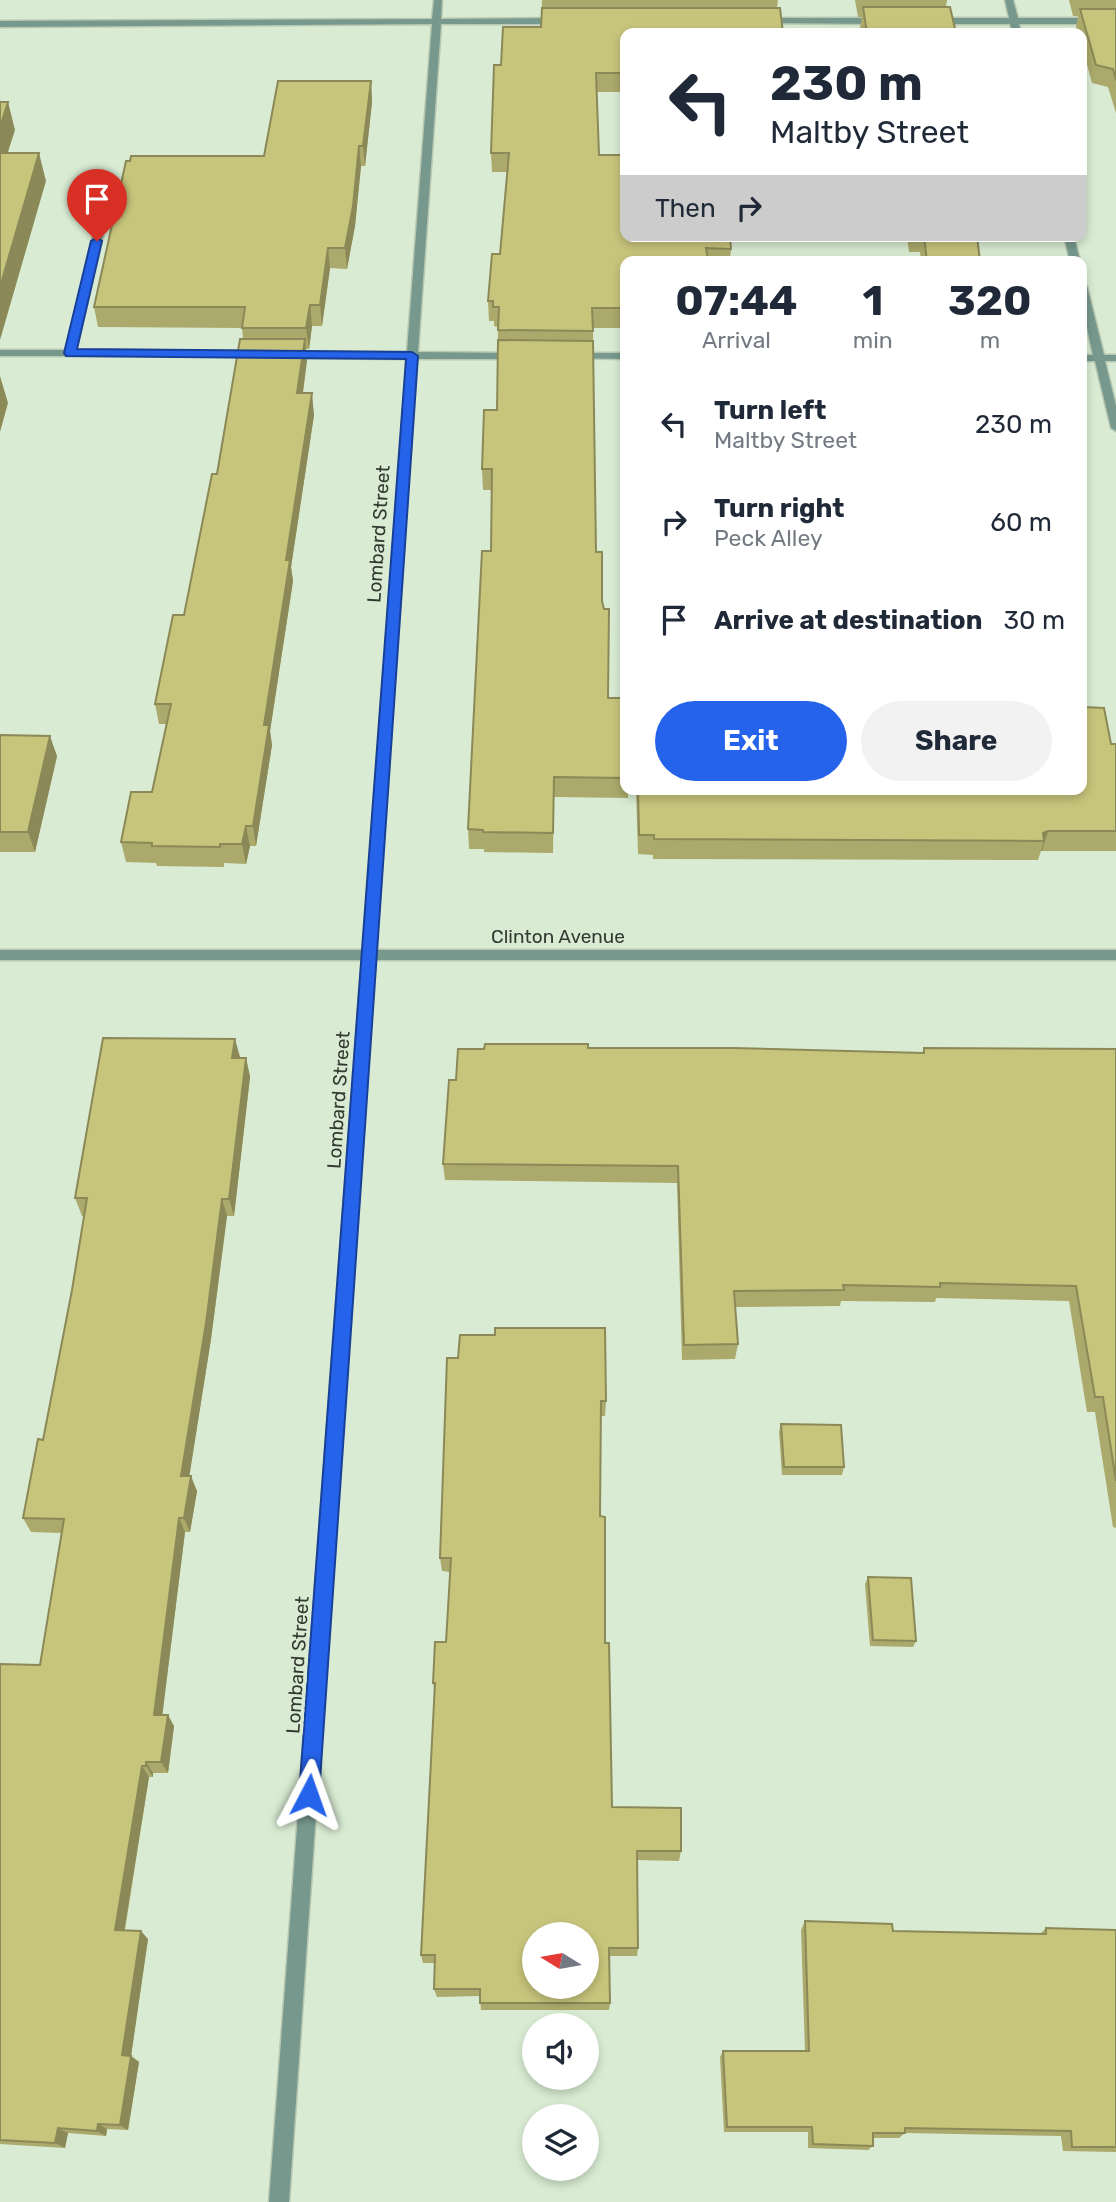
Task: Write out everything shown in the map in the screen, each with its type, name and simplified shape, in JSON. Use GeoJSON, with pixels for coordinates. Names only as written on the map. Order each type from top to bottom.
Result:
{"type":"FeatureCollection","features":[{"type":"Feature","properties":{"kind":"street","name":"Lombard Street"},"geometry":{"type":"LineString","coordinates":[[279,2202],[438,0]]}},
{"type":"Feature","properties":{"kind":"street"},"geometry":{"type":"LineString","coordinates":[[1009,0],[1016,28]]}},
{"type":"Feature","properties":{"kind":"street"},"geometry":{"type":"LineString","coordinates":[[0,24],[565,21]]}},
{"type":"Feature","properties":{"kind":"street"},"geometry":{"type":"LineString","coordinates":[[758,21],[897,21]]}},
{"type":"Feature","properties":{"kind":"street"},"geometry":{"type":"LineString","coordinates":[[924,21],[1116,21]]}},
{"type":"Feature","properties":{"kind":"street"},"geometry":{"type":"LineString","coordinates":[[70,353],[102,219]]}},
{"type":"Feature","properties":{"kind":"street"},"geometry":{"type":"LineString","coordinates":[[1087,307],[1116,428]]}},
{"type":"Feature","properties":{"kind":"street"},"geometry":{"type":"LineString","coordinates":[[0,353],[271,355]]}},
{"type":"Feature","properties":{"kind":"street"},"geometry":{"type":"LineString","coordinates":[[284,355],[533,356]]}},
{"type":"Feature","properties":{"kind":"street"},"geometry":{"type":"LineString","coordinates":[[559,356],[620,356]]}},
{"type":"Feature","properties":{"kind":"street"},"geometry":{"type":"LineString","coordinates":[[1087,358],[1116,358]]}},
{"type":"Feature","properties":{"kind":"street","name":"Clinton Avenue"},"geometry":{"type":"LineString","coordinates":[[0,954],[1116,955]]}},
{"type":"Feature","properties":{"kind":"building"},"geometry":{"type":"Polygon","coordinates":[[[863,7],[950,7],[955,28],[866,28],[863,7]]]}},
{"type":"Feature","properties":{"kind":"building"},"geometry":{"type":"Polygon","coordinates":[[[542,8],[780,8],[782,28],[620,28],[620,73],[596,73],[599,155],[620,155],[620,242],[730,242],[731,249],[706,248],[707,256],[620,256],[620,308],[592,308],[593,331],[498,330],[499,307],[493,307],[493,301],[488,301],[492,254],[500,254],[509,153],[491,153],[494,65],[501,65],[503,27],[541,27],[542,8]]]}},
{"type":"Feature","properties":{"kind":"building"},"geometry":{"type":"Polygon","coordinates":[[[1080,9],[1116,9],[1116,80],[1113,69],[1096,65],[1080,9]]]}},
{"type":"Feature","properties":{"kind":"building"},"geometry":{"type":"Polygon","coordinates":[[[278,81],[371,81],[345,248],[328,248],[320,305],[310,305],[306,328],[242,328],[245,307],[94,307],[126,161],[130,161],[131,156],[264,156],[278,81]]]}},
{"type":"Feature","properties":{"kind":"building"},"geometry":{"type":"Polygon","coordinates":[[[0,102],[8,102],[0,127],[0,102]]]}},
{"type":"Feature","properties":{"kind":"building"},"geometry":{"type":"Polygon","coordinates":[[[0,153],[39,153],[0,287],[0,153]]]}},
{"type":"Feature","properties":{"kind":"building"},"geometry":{"type":"Polygon","coordinates":[[[925,242],[978,242],[979,256],[926,256],[925,242]]]}},
{"type":"Feature","properties":{"kind":"building"},"geometry":{"type":"Polygon","coordinates":[[[240,339],[305,339],[297,393],[312,393],[286,560],[290,560],[264,725],[269,725],[253,826],[246,826],[242,844],[220,844],[220,847],[152,846],[152,843],[121,842],[131,792],[152,792],[171,704],[155,704],[173,615],[184,615],[212,474],[217,474],[240,339]]]}},
{"type":"Feature","properties":{"kind":"building"},"geometry":{"type":"Polygon","coordinates":[[[498,340],[593,341],[596,552],[602,552],[602,601],[604,609],[609,609],[608,698],[620,698],[620,778],[554,777],[553,833],[483,832],[468,829],[482,551],[491,551],[492,469],[482,469],[484,410],[497,410],[498,340]]]}},
{"type":"Feature","properties":{"kind":"building"},"geometry":{"type":"Polygon","coordinates":[[[1087,707],[1104,708],[1111,744],[1116,744],[1116,831],[1048,831],[1043,833],[1044,841],[654,839],[654,835],[639,835],[638,795],[1087,795],[1087,707]]]}},
{"type":"Feature","properties":{"kind":"building"},"geometry":{"type":"Polygon","coordinates":[[[0,735],[50,736],[28,832],[0,832],[0,735]]]}},
{"type":"Feature","properties":{"kind":"building"},"geometry":{"type":"Polygon","coordinates":[[[103,1038],[235,1039],[232,1058],[246,1058],[229,1199],[222,1199],[206,1323],[181,1476],[191,1476],[184,1518],[179,1518],[154,1715],[168,1715],[161,1762],[146,1762],[146,1766],[142,1766],[115,1930],[141,1931],[122,2055],[131,2056],[120,2125],[98,2124],[97,2131],[58,2128],[55,2143],[0,2140],[0,1664],[40,1665],[64,1519],[23,1518],[38,1439],[43,1440],[72,1290],[87,1198],[75,1198],[103,1038]]]}},
{"type":"Feature","properties":{"kind":"building"},"geometry":{"type":"Polygon","coordinates":[[[485,1044],[588,1044],[588,1048],[733,1048],[924,1053],[924,1048],[1116,1049],[1116,1481],[1103,1397],[1095,1397],[1076,1286],[940,1283],[940,1287],[843,1285],[844,1290],[734,1291],[738,1344],[684,1345],[678,1166],[443,1164],[449,1080],[456,1080],[458,1049],[484,1049],[485,1044]]]}},
{"type":"Feature","properties":{"kind":"building"},"geometry":{"type":"Polygon","coordinates":[[[495,1328],[605,1328],[606,1401],[601,1401],[600,1516],[605,1517],[605,1643],[609,1643],[612,1807],[681,1808],[681,1851],[637,1851],[638,1948],[609,1948],[610,2003],[480,2003],[480,1989],[434,1989],[435,1955],[421,1955],[435,1642],[446,1642],[451,1558],[440,1558],[447,1358],[458,1358],[460,1335],[495,1335],[495,1328]]]}},
{"type":"Feature","properties":{"kind":"building"},"geometry":{"type":"Polygon","coordinates":[[[781,1424],[841,1425],[844,1467],[784,1467],[781,1424]]]}},
{"type":"Feature","properties":{"kind":"building"},"geometry":{"type":"Polygon","coordinates":[[[868,1577],[911,1578],[916,1641],[873,1640],[868,1577]]]}},
{"type":"Feature","properties":{"kind":"building"},"geometry":{"type":"Polygon","coordinates":[[[805,1921],[892,1924],[893,1931],[1046,1934],[1046,1928],[1116,1930],[1116,2147],[1072,2147],[1071,2131],[905,2128],[905,2133],[873,2133],[873,2146],[813,2144],[812,2127],[727,2127],[723,2051],[809,2051],[805,1921]]]}},
{"type":"Feature","properties":{"kind":"route"},"geometry":{"type":"LineString","coordinates":[[97,241],[70,353],[412,356],[309,1795]]}}]}
